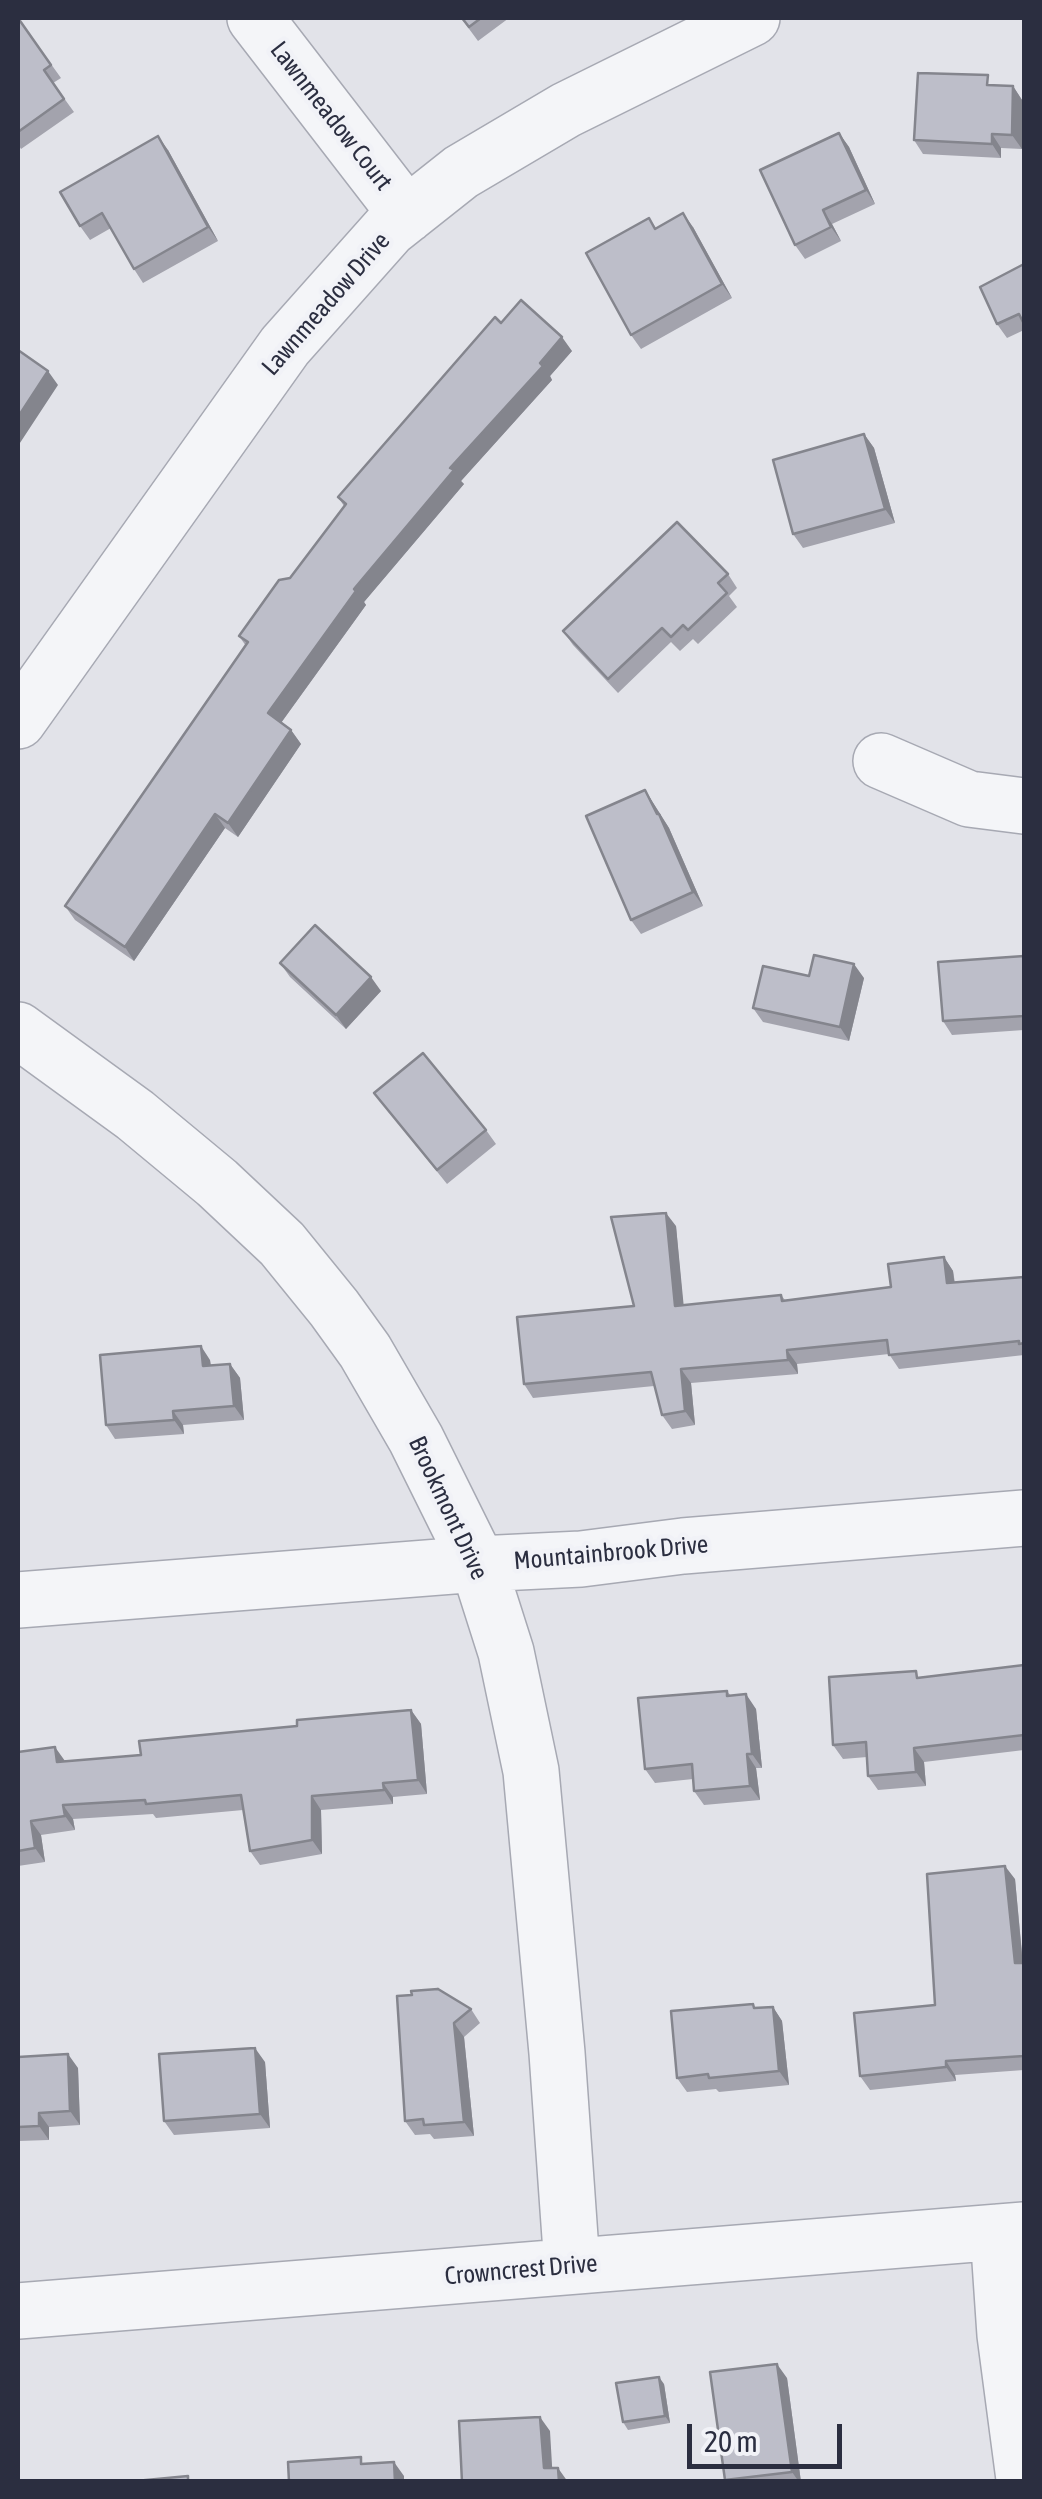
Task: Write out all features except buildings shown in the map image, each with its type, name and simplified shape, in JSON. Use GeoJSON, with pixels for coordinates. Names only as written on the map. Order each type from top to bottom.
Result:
{"type":"FeatureCollection","features":[{"type":"Feature","properties":{"kind":"street","name":"Lawnmeadow Court"},"geometry":{"type":"LineString","coordinates":[[255,18],[407,215]]}},
{"type":"Feature","properties":{"kind":"street","name":"Lawnmeadow Drive"},"geometry":{"type":"LineString","coordinates":[[18,721],[285,346],[389,229],[462,172],[566,110],[752,18]]}},
{"type":"Feature","properties":{"kind":"street"},"geometry":{"type":"LineString","coordinates":[[881,761],[969,799],[1024,806]]}},
{"type":"Feature","properties":{"kind":"street","name":"Brookmont Drive"},"geometry":{"type":"LineString","coordinates":[[18,1030],[135,1114],[282,1244],[365,1352],[416,1439],[478,1564],[506,1652],[531,1771],[558,2054],[572,2266]]}},
{"type":"Feature","properties":{"kind":"street","name":"Mountainbrook Drive"},"geometry":{"type":"LineString","coordinates":[[18,1600],[581,1559],[683,1546],[1024,1518]]}},
{"type":"Feature","properties":{"kind":"street"},"geometry":{"type":"LineString","coordinates":[[1011,2231],[1005,2335],[1024,2479]]}},
{"type":"Feature","properties":{"kind":"street","name":"Crowncrest Drive"},"geometry":{"type":"LineString","coordinates":[[18,2310],[1011,2231]]}}]}
